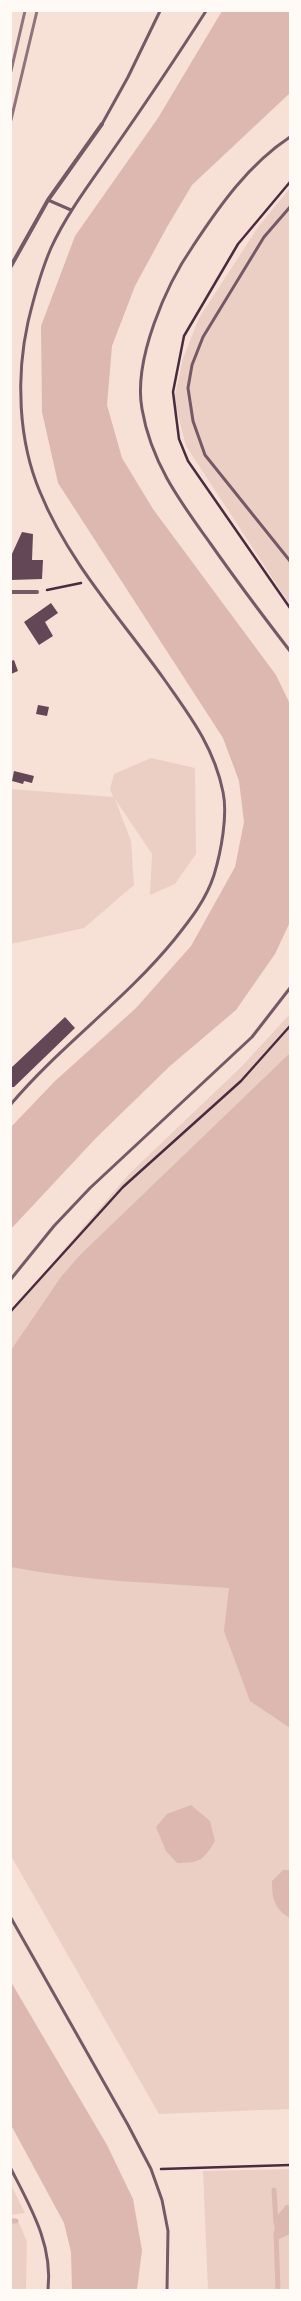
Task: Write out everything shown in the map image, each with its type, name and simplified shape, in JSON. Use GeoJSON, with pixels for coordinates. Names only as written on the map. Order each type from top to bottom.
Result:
{"type":"FeatureCollection","features":[{"type":"Feature","properties":{"kind":"street"},"geometry":{"type":"LineString","coordinates":[[11,266],[48,200],[102,124]]}},
{"type":"Feature","properties":{"kind":"street"},"geometry":{"type":"LineString","coordinates":[[11,592],[37,592]]}},
{"type":"Feature","properties":{"kind":"lane"},"geometry":{"type":"LineString","coordinates":[[102,124],[128,77],[160,11]]}},
{"type":"Feature","properties":{"kind":"lane"},"geometry":{"type":"LineString","coordinates":[[11,1104],[152,967],[197,910],[214,876],[223,834],[224,795],[214,761],[200,729],[91,580],[62,536],[40,492],[28,455],[21,405],[22,362],[28,323],[51,249],[71,210],[173,63],[206,11]]}},
{"type":"Feature","properties":{"kind":"lane"},"geometry":{"type":"LineString","coordinates":[[290,137],[277,145],[242,178],[210,220],[176,271],[154,325],[142,362],[141,407],[152,452],[176,496],[241,588],[290,651]]}},
{"type":"Feature","properties":{"kind":"lane"},"geometry":{"type":"LineString","coordinates":[[48,200],[71,210]]}},
{"type":"Feature","properties":{"kind":"lane"},"geometry":{"type":"LineString","coordinates":[[290,208],[264,237],[204,337],[192,365],[188,388],[193,421],[205,455],[290,561]]}},
{"type":"Feature","properties":{"kind":"lane"},"geometry":{"type":"LineString","coordinates":[[11,1279],[54,1226],[90,1188],[252,1037],[290,988]]}},
{"type":"Feature","properties":{"kind":"lane"},"geometry":{"type":"LineString","coordinates":[[11,1918],[128,2124],[151,2169],[162,2200],[168,2231],[167,2290]]}},
{"type":"Feature","properties":{"kind":"lane"},"geometry":{"type":"LineString","coordinates":[[11,2170],[38,2221],[48,2256],[48,2290]]}},
{"type":"Feature","properties":{"kind":"path"},"geometry":{"type":"LineString","coordinates":[[290,182],[238,244],[184,336],[173,392],[179,439],[188,461],[290,608]]}},
{"type":"Feature","properties":{"kind":"path"},"geometry":{"type":"LineString","coordinates":[[37,592],[91,580]]}},
{"type":"Feature","properties":{"kind":"path"},"geometry":{"type":"LineString","coordinates":[[11,1311],[123,1187],[241,1081],[290,1026]]}},
{"type":"Feature","properties":{"kind":"path"},"geometry":{"type":"LineString","coordinates":[[151,2169],[290,2165]]}},
{"type":"Feature","properties":{"kind":"shaded area"},"geometry":{"type":"Polygon","coordinates":[[[222,11],[290,11],[290,93],[192,185],[167,227],[135,286],[112,346],[107,405],[122,458],[153,509],[276,675],[290,704],[290,922],[275,954],[236,1010],[170,1066],[96,1138],[11,1229],[11,1127],[55,1081],[136,1008],[191,946],[235,867],[244,822],[239,781],[223,738],[58,483],[42,412],[41,326],[75,236],[158,118],[222,11]]]}},
{"type":"Feature","properties":{"kind":"shaded area"},"geometry":{"type":"Polygon","coordinates":[[[290,188],[290,605],[186,446],[174,400],[183,358],[199,318],[258,227],[290,188]]]}},
{"type":"Feature","properties":{"kind":"shaded area"},"geometry":{"type":"Polygon","coordinates":[[[151,758],[195,768],[196,854],[175,884],[150,895],[152,854],[115,799],[131,841],[134,885],[84,928],[11,944],[11,789],[113,797],[110,789],[114,774],[151,758]]]}},
{"type":"Feature","properties":{"kind":"shaded area"},"geometry":{"type":"Polygon","coordinates":[[[290,1014],[290,2109],[159,2114],[11,1856],[11,1311],[129,1174],[241,1067],[290,1014]]]}},
{"type":"Feature","properties":{"kind":"shaded area"},"geometry":{"type":"Polygon","coordinates":[[[290,1053],[290,1728],[250,1701],[224,1631],[229,1588],[92,1578],[38,1572],[11,1567],[11,1350],[61,1277],[79,1256],[290,1053]]]}},
{"type":"Feature","properties":{"kind":"shaded area"},"geometry":{"type":"Polygon","coordinates":[[[191,1805],[210,1821],[215,1841],[200,1859],[191,1862],[177,1863],[166,1851],[156,1827],[167,1814],[191,1805]]]}},
{"type":"Feature","properties":{"kind":"shaded area"},"geometry":{"type":"Polygon","coordinates":[[[283,1870],[290,1870],[290,1918],[280,1911],[273,1898],[272,1881],[283,1870]]]}},
{"type":"Feature","properties":{"kind":"shaded area"},"geometry":{"type":"Polygon","coordinates":[[[11,1982],[107,2145],[133,2199],[142,2250],[137,2290],[72,2290],[71,2252],[64,2223],[11,2125],[11,1982]]]}},
{"type":"Feature","properties":{"kind":"shaded area"},"geometry":{"type":"Polygon","coordinates":[[[290,2169],[290,2290],[208,2290],[203,2171],[290,2169]]]}},
{"type":"Feature","properties":{"kind":"shaded area"},"geometry":{"type":"Polygon","coordinates":[[[11,2185],[25,2213],[11,2215],[11,2185]]]}},
{"type":"Feature","properties":{"kind":"shaded area"},"geometry":{"type":"Polygon","coordinates":[[[286,2205],[290,2205],[290,2234],[279,2239],[275,2237],[274,2220],[286,2205]]]}},
{"type":"Feature","properties":{"kind":"shaded area"},"geometry":{"type":"Polygon","coordinates":[[[11,2223],[19,2223],[27,2242],[26,2290],[11,2290],[11,2223]]]}},
{"type":"Feature","properties":{"kind":"building"},"geometry":{"type":"Polygon","coordinates":[[[22,532],[33,534],[32,560],[43,560],[42,579],[11,580],[11,556],[22,532]]]}},
{"type":"Feature","properties":{"kind":"building"},"geometry":{"type":"Polygon","coordinates":[[[51,603],[58,613],[45,622],[53,636],[39,645],[24,622],[51,603]]]}},
{"type":"Feature","properties":{"kind":"building"},"geometry":{"type":"Polygon","coordinates":[[[14,660],[18,671],[11,674],[11,661],[14,660]]]}},
{"type":"Feature","properties":{"kind":"building"},"geometry":{"type":"Polygon","coordinates":[[[38,705],[49,707],[47,716],[36,714],[38,705]]]}},
{"type":"Feature","properties":{"kind":"building"},"geometry":{"type":"Polygon","coordinates":[[[14,771],[34,776],[32,783],[24,781],[23,784],[12,781],[14,771]]]}},
{"type":"Feature","properties":{"kind":"building"},"geometry":{"type":"Polygon","coordinates":[[[65,1017],[75,1028],[14,1087],[11,1087],[11,1068],[65,1017]]]}},
{"type":"Feature","properties":{"kind":"waterway"},"geometry":{"type":"LineString","coordinates":[[274,2190],[276,2223]]}},
{"type":"Feature","properties":{"kind":"waterway"},"geometry":{"type":"LineString","coordinates":[[11,2221],[16,2221]]}},
{"type":"Feature","properties":{"kind":"waterway"},"geometry":{"type":"LineString","coordinates":[[276,2233],[278,2290]]}},
{"type":"Feature","properties":{"kind":"railway"},"geometry":{"type":"LineString","coordinates":[[11,71],[25,11]]}},
{"type":"Feature","properties":{"kind":"railway"},"geometry":{"type":"LineString","coordinates":[[11,120],[37,11]]}}]}
